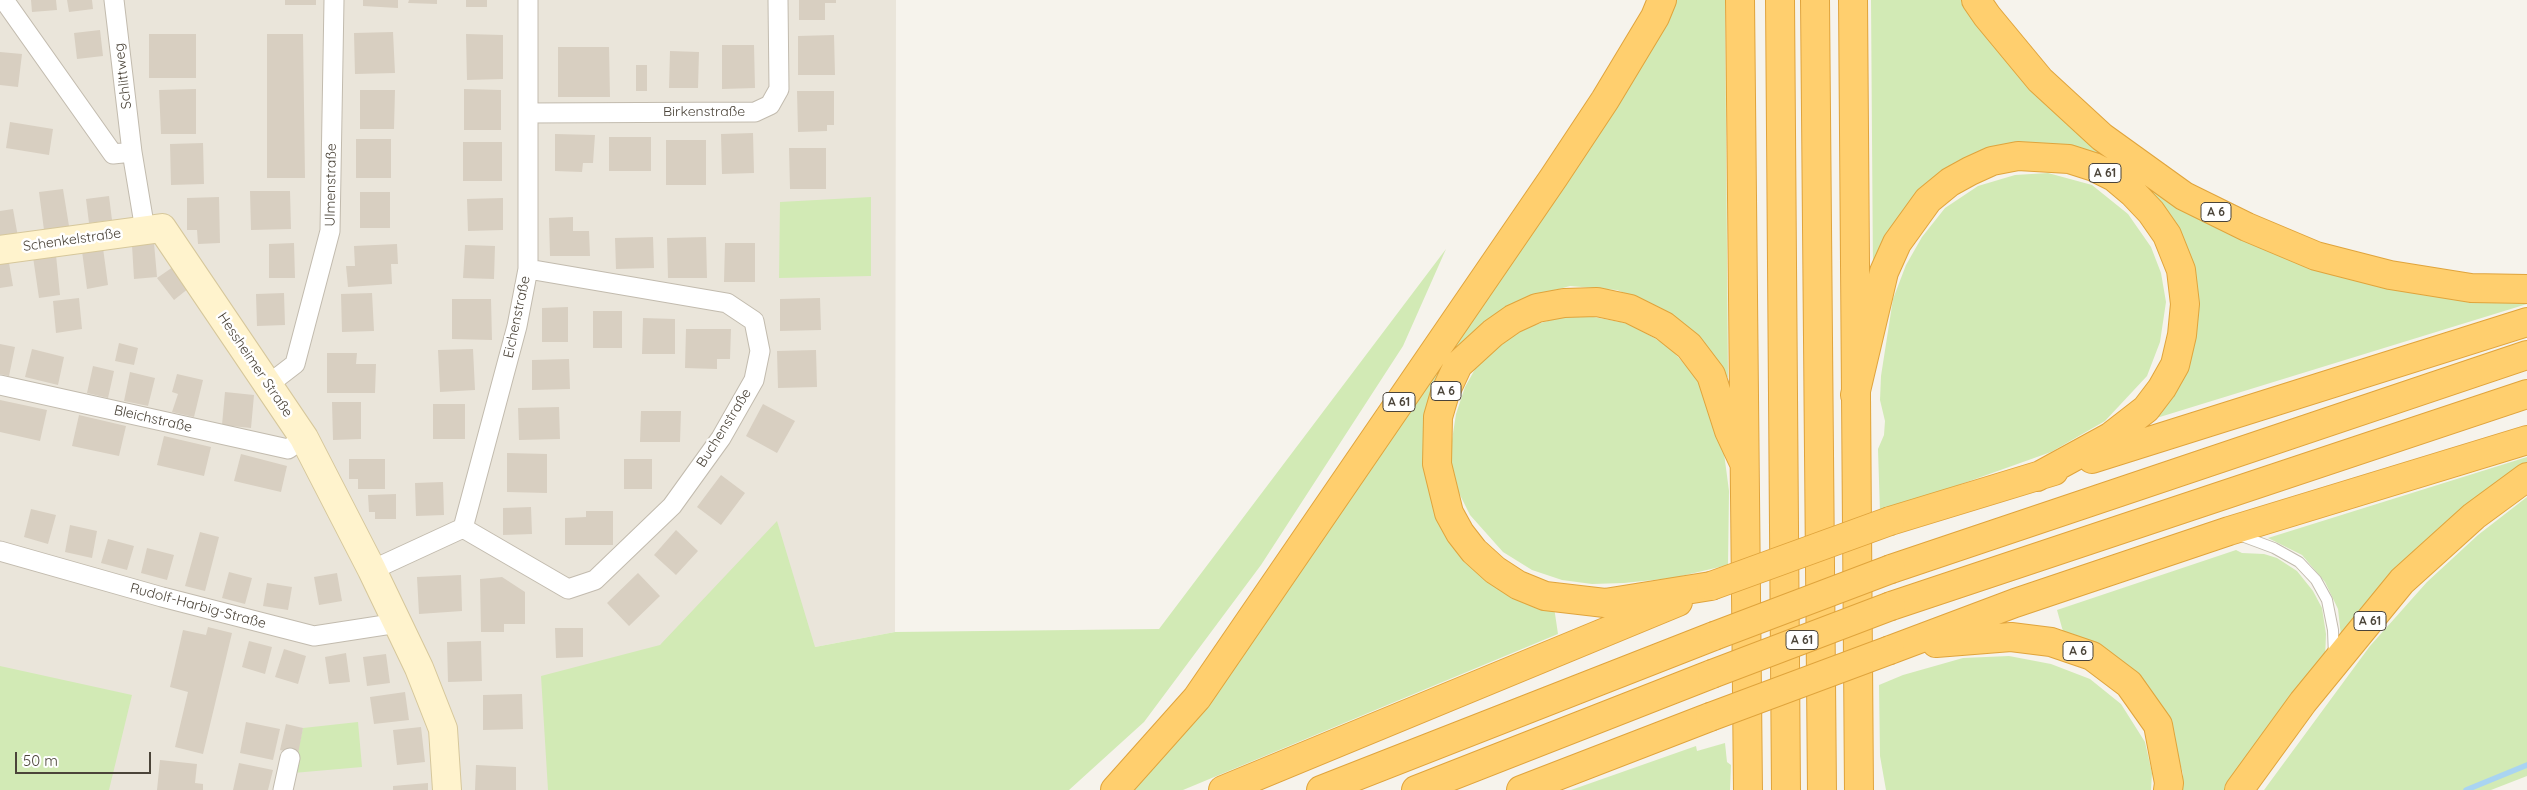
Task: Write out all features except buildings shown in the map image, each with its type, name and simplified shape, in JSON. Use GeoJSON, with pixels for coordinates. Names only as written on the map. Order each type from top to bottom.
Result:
{"type":"FeatureCollection","features":[{"type":"Feature","properties":{"kind":"highway","name":"A 61"},"geometry":{"type":"LineString","coordinates":[[1115,790],[1197,698],[1605,100],[1655,16],[1662,0]]}},
{"type":"Feature","properties":{"kind":"highway"},"geometry":{"type":"LineString","coordinates":[[1740,0],[1748,790]]}},
{"type":"Feature","properties":{"kind":"highway"},"geometry":{"type":"LineString","coordinates":[[1780,0],[1786,790]]}},
{"type":"Feature","properties":{"kind":"highway"},"geometry":{"type":"LineString","coordinates":[[1815,0],[1822,790]]}},
{"type":"Feature","properties":{"kind":"highway"},"geometry":{"type":"LineString","coordinates":[[1853,0],[1860,790]]}},
{"type":"Feature","properties":{"kind":"highway","name":"A 6"},"geometry":{"type":"LineString","coordinates":[[1976,0],[2040,80],[2102,137],[2184,196],[2247,227],[2325,258],[2390,275],[2471,288],[2527,289]]}},
{"type":"Feature","properties":{"kind":"highway","name":"A 61"},"geometry":{"type":"LineString","coordinates":[[1855,395],[1884,272],[1897,243],[1928,200],[1950,182],[1992,161],[2018,156],[2069,159],[2094,166],[2114,177],[2133,193],[2151,212],[2167,235],[2181,270],[2185,304],[2182,335],[2175,365],[2162,388],[2146,408],[2110,437],[2038,477]]}},
{"type":"Feature","properties":{"kind":"highway","name":"A 6"},"geometry":{"type":"LineString","coordinates":[[1711,586],[1605,603],[1545,596],[1518,584],[1495,570],[1474,551],[1460,533],[1449,513],[1437,464],[1438,417],[1445,393],[1458,365],[1493,333],[1513,318],[1537,308],[1564,303],[1597,302],[1630,310],[1664,326],[1689,346],[1711,375],[1729,431],[1744,464]]}},
{"type":"Feature","properties":{"kind":"highway"},"geometry":{"type":"LineString","coordinates":[[1223,790],[1652,614],[1711,586],[1890,521],[2038,477],[2527,322]]}},
{"type":"Feature","properties":{"kind":"highway","name":"A 61"},"geometry":{"type":"LineString","coordinates":[[1321,790],[1890,569],[2527,355]]}},
{"type":"Feature","properties":{"kind":"highway","name":"A 61"},"geometry":{"type":"LineString","coordinates":[[1416,790],[1891,606],[2527,394]]}},
{"type":"Feature","properties":{"kind":"highway"},"geometry":{"type":"LineString","coordinates":[[1521,790],[2015,603],[2229,531],[2527,440]]}},
{"type":"Feature","properties":{"kind":"highway","name":"A 61"},"geometry":{"type":"LineString","coordinates":[[2239,790],[2303,702],[2402,581],[2474,516],[2527,477]]}},
{"type":"Feature","properties":{"kind":"highway","name":"A 6"},"geometry":{"type":"LineString","coordinates":[[1896,648],[2011,637],[2051,642],[2092,656],[2129,684],[2158,725],[2169,782],[2168,790]]}},
{"type":"Feature","properties":{"kind":"highway"},"geometry":{"type":"LineString","coordinates":[[1859,758],[1870,790]]}},
{"type":"Feature","properties":{"kind":"street"},"geometry":{"type":"LineString","coordinates":[[4,0],[113,154],[132,152],[145,230]]}},
{"type":"Feature","properties":{"kind":"street","name":"Schlittweg"},"geometry":{"type":"LineString","coordinates":[[114,0],[132,152]]}},
{"type":"Feature","properties":{"kind":"street","name":"Ulmenstraße"},"geometry":{"type":"LineString","coordinates":[[269,384],[295,364],[330,231],[334,0]]}},
{"type":"Feature","properties":{"kind":"street","name":"Eichenstraße"},"geometry":{"type":"LineString","coordinates":[[463,528],[517,326],[528,269],[528,0]]}},
{"type":"Feature","properties":{"kind":"street","name":"Birkenstraße"},"geometry":{"type":"LineString","coordinates":[[528,113],[755,112],[770,105],[779,89],[778,0]]}},
{"type":"Feature","properties":{"kind":"street"},"geometry":{"type":"LineString","coordinates":[[0,20],[20,23]]}},
{"type":"Feature","properties":{"kind":"street","name":"Hessheimer Straße"},"geometry":{"type":"LineString","coordinates":[[145,230],[162,228],[304,438],[372,570],[419,668],[443,729],[447,790]]}},
{"type":"Feature","properties":{"kind":"street","name":"Schenkelstraße"},"geometry":{"type":"LineString","coordinates":[[0,250],[145,230]]}},
{"type":"Feature","properties":{"kind":"street","name":"Buchenstraße"},"geometry":{"type":"LineString","coordinates":[[463,528],[568,589],[595,580],[672,506],[721,438],[754,380],[760,351],[754,320],[727,303],[528,269]]}},
{"type":"Feature","properties":{"kind":"street","name":"Bleichstraße"},"geometry":{"type":"LineString","coordinates":[[0,385],[288,449],[304,438]]}},
{"type":"Feature","properties":{"kind":"street"},"geometry":{"type":"LineString","coordinates":[[372,570],[463,528]]}},
{"type":"Feature","properties":{"kind":"street","name":"Rudolf-Harbig-Straße"},"geometry":{"type":"LineString","coordinates":[[0,551],[162,597],[314,636],[398,623]]}},
{"type":"Feature","properties":{"kind":"street"},"geometry":{"type":"LineString","coordinates":[[283,790],[290,758]]}},
{"type":"Feature","properties":{"kind":"lane"},"geometry":{"type":"LineString","coordinates":[[2229,531],[2274,548],[2299,562],[2316,580],[2327,600],[2333,630],[2334,665]]}},
{"type":"Feature","properties":{"kind":"shaded area"},"geometry":{"type":"Polygon","coordinates":[[[0,0],[896,0],[895,632],[815,647],[833,790],[0,790],[0,0]]]}},
{"type":"Feature","properties":{"kind":"green space"},"geometry":{"type":"Polygon","coordinates":[[[1674,0],[1725,0],[1728,378],[1702,341],[1661,308],[1617,290],[1570,286],[1540,294],[1512,305],[1484,322],[1464,341],[1430,399],[1423,434],[1424,466],[1438,517],[1554,607],[1558,634],[1183,790],[1126,790],[1674,0]]]}},
{"type":"Feature","properties":{"kind":"green space"},"geometry":{"type":"Polygon","coordinates":[[[1871,0],[1966,0],[1996,39],[2224,224],[2527,298],[2527,304],[2150,420],[2194,317],[2126,173],[1962,162],[1873,277],[1871,0]]]}},
{"type":"Feature","properties":{"kind":"green space"},"geometry":{"type":"Polygon","coordinates":[[[2048,173],[2092,185],[2128,214],[2151,247],[2161,273],[2166,302],[2160,342],[2147,376],[2105,421],[2051,452],[1880,513],[1878,449],[1884,435],[1885,421],[1880,400],[1881,376],[1893,299],[1906,265],[1922,237],[1945,208],[1978,186],[2015,175],[2048,173]]]}},
{"type":"Feature","properties":{"kind":"green space"},"geometry":{"type":"Polygon","coordinates":[[[871,197],[871,276],[779,278],[780,202],[871,197]]]}},
{"type":"Feature","properties":{"kind":"green space"},"geometry":{"type":"Polygon","coordinates":[[[1446,249],[1403,346],[1261,565],[1144,722],[1069,790],[548,790],[541,676],[660,645],[777,521],[815,647],[895,632],[1159,629],[1446,249]]]}},
{"type":"Feature","properties":{"kind":"green space"},"geometry":{"type":"Polygon","coordinates":[[[1583,315],[1631,324],[1669,347],[1698,379],[1716,415],[1724,453],[1729,491],[1728,565],[1673,578],[1624,583],[1592,584],[1562,580],[1532,570],[1503,552],[1470,515],[1459,493],[1452,465],[1452,440],[1456,414],[1465,387],[1479,362],[1501,343],[1528,327],[1557,318],[1583,315]]]}},
{"type":"Feature","properties":{"kind":"green space"},"geometry":{"type":"Polygon","coordinates":[[[2527,457],[2527,462],[2483,494],[2341,636],[2338,609],[2325,582],[2302,555],[2268,538],[2527,457]]]}},
{"type":"Feature","properties":{"kind":"green space"},"geometry":{"type":"Polygon","coordinates":[[[2527,497],[2527,776],[2491,790],[2264,790],[2370,646],[2427,582],[2478,535],[2527,497]]]}},
{"type":"Feature","properties":{"kind":"green space"},"geometry":{"type":"Polygon","coordinates":[[[2236,550],[2242,553],[2264,554],[2277,558],[2297,571],[2313,591],[2322,608],[2326,634],[2325,660],[2228,790],[2181,790],[2183,774],[2171,731],[2064,635],[2057,610],[2236,550]]]}},
{"type":"Feature","properties":{"kind":"green space"},"geometry":{"type":"Polygon","coordinates":[[[2009,656],[2051,664],[2090,679],[2121,704],[2145,742],[2152,773],[2151,790],[1886,790],[1880,756],[1879,685],[1903,675],[1963,658],[2009,656]]]}},
{"type":"Feature","properties":{"kind":"green space"},"geometry":{"type":"Polygon","coordinates":[[[0,666],[132,695],[109,790],[0,790],[0,666]]]}},
{"type":"Feature","properties":{"kind":"green space"},"geometry":{"type":"Polygon","coordinates":[[[358,722],[362,767],[293,773],[303,728],[358,722]]]}},
{"type":"Feature","properties":{"kind":"green space"},"geometry":{"type":"Polygon","coordinates":[[[1725,743],[1727,762],[1731,765],[1730,790],[1571,790],[1696,746],[1697,751],[1725,743]]]}},
{"type":"Feature","properties":{"kind":"waterway"},"geometry":{"type":"LineString","coordinates":[[2466,790],[2527,765]]}}]}
